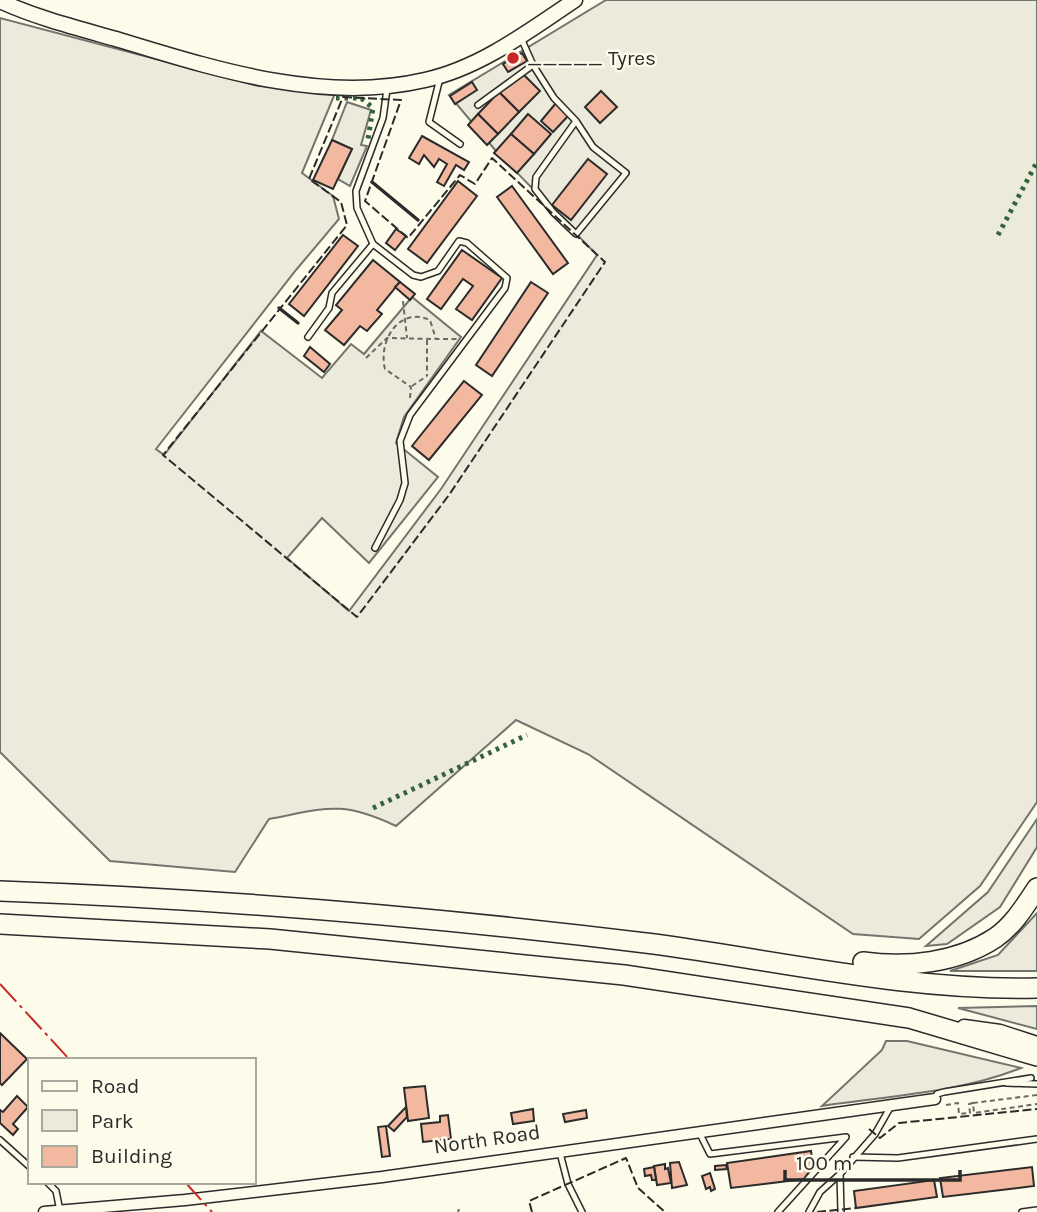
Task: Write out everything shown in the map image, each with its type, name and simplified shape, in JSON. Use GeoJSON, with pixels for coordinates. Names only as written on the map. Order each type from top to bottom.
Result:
{"type":"FeatureCollection","features":[{"type":"Feature","properties":{"kind":"highway"},"geometry":{"type":"LineString","coordinates":[[0,891],[235,904],[654,944],[746,949],[882,965],[924,964],[961,954],[995,938],[1018,915],[1037,888]]}},
{"type":"Feature","properties":{"kind":"highway"},"geometry":{"type":"LineString","coordinates":[[0,924],[138,930],[417,951],[624,975],[909,1018],[1037,1056]]}},
{"type":"Feature","properties":{"kind":"highway"},"geometry":{"type":"LineString","coordinates":[[654,944],[922,983],[1037,988]]}},
{"type":"Feature","properties":{"kind":"main road"},"geometry":{"type":"LineString","coordinates":[[0,1],[64,24],[251,76],[318,88],[388,86],[440,75],[473,63],[521,37],[575,0]]}},
{"type":"Feature","properties":{"kind":"main road"},"geometry":{"type":"LineString","coordinates":[[909,1018],[999,1032],[1037,1044]]}},
{"type":"Feature","properties":{"kind":"street","name":"North Road"},"geometry":{"type":"LineString","coordinates":[[44,1212],[186,1200],[937,1102]]}},
{"type":"Feature","properties":{"kind":"lane"},"geometry":{"type":"LineString","coordinates":[[521,37],[533,65],[554,98],[576,121],[593,147],[625,173],[576,233],[553,212],[536,189],[536,177],[576,121]]}},
{"type":"Feature","properties":{"kind":"lane"},"geometry":{"type":"LineString","coordinates":[[478,105],[533,65]]}},
{"type":"Feature","properties":{"kind":"lane"},"geometry":{"type":"LineString","coordinates":[[440,75],[429,122],[460,144]]}},
{"type":"Feature","properties":{"kind":"lane"},"geometry":{"type":"LineString","coordinates":[[375,548],[400,500],[405,483],[400,441],[415,408],[505,288],[508,278],[467,243],[459,241],[438,271],[421,277],[412,275],[373,244],[358,208],[356,191],[383,118],[388,86]]}},
{"type":"Feature","properties":{"kind":"lane"},"geometry":{"type":"LineString","coordinates":[[308,337],[330,308],[332,293],[373,244]]}},
{"type":"Feature","properties":{"kind":"lane"},"geometry":{"type":"LineString","coordinates":[[937,1102],[937,1094],[944,1092],[1031,1078]]}},
{"type":"Feature","properties":{"kind":"lane"},"geometry":{"type":"LineString","coordinates":[[1004,1082],[1015,1085],[1037,1084]]}},
{"type":"Feature","properties":{"kind":"lane"},"geometry":{"type":"LineString","coordinates":[[809,1212],[820,1192],[840,1174],[875,1134],[891,1107]]}},
{"type":"Feature","properties":{"kind":"lane"},"geometry":{"type":"LineString","coordinates":[[699,1132],[710,1154],[846,1137],[778,1212]]}},
{"type":"Feature","properties":{"kind":"lane"},"geometry":{"type":"LineString","coordinates":[[853,1157],[898,1158],[1037,1139]]}},
{"type":"Feature","properties":{"kind":"lane"},"geometry":{"type":"LineString","coordinates":[[0,1140],[28,1165]]}},
{"type":"Feature","properties":{"kind":"lane"},"geometry":{"type":"LineString","coordinates":[[559,1152],[568,1184],[582,1212]]}},
{"type":"Feature","properties":{"kind":"lane"},"geometry":{"type":"LineString","coordinates":[[840,1174],[841,1212]]}},
{"type":"Feature","properties":{"kind":"lane"},"geometry":{"type":"LineString","coordinates":[[49,1184],[56,1191],[60,1211]]}},
{"type":"Feature","properties":{"kind":"lane"},"geometry":{"type":"LineString","coordinates":[[186,1200],[187,1212]]}},
{"type":"Feature","properties":{"kind":"lane"},"geometry":{"type":"LineString","coordinates":[[1021,1212],[1037,1210]]}},
{"type":"Feature","properties":{"kind":"path"},"geometry":{"type":"LineString","coordinates":[[403,301],[407,339]]}},
{"type":"Feature","properties":{"kind":"path"},"geometry":{"type":"LineString","coordinates":[[411,387],[385,369],[383,360],[391,329],[405,318],[417,316],[430,320],[436,339]]}},
{"type":"Feature","properties":{"kind":"path"},"geometry":{"type":"LineString","coordinates":[[366,358],[387,338],[457,339],[464,343]]}},
{"type":"Feature","properties":{"kind":"path"},"geometry":{"type":"LineString","coordinates":[[427,339],[428,391]]}},
{"type":"Feature","properties":{"kind":"path"},"geometry":{"type":"LineString","coordinates":[[411,387],[427,376]]}},
{"type":"Feature","properties":{"kind":"path"},"geometry":{"type":"LineString","coordinates":[[411,387],[410,401],[415,408]]}},
{"type":"Feature","properties":{"kind":"path"},"geometry":{"type":"LineString","coordinates":[[937,1102],[958,1103],[959,1114],[970,1113],[969,1104],[973,1103],[1037,1095]]}},
{"type":"Feature","properties":{"kind":"path"},"geometry":{"type":"LineString","coordinates":[[973,1103],[974,1113],[1037,1104]]}},
{"type":"Feature","properties":{"kind":"green space"},"geometry":{"type":"Polygon","coordinates":[[[606,0],[1037,0],[1037,802],[980,886],[919,939],[853,934],[588,754],[516,720],[396,826],[347,809],[320,810],[269,819],[235,872],[110,861],[0,752],[0,18],[258,86],[336,91],[302,173],[333,196],[339,219],[156,449],[164,455],[261,331],[322,378],[351,344],[364,354],[412,297],[461,337],[404,417],[396,443],[438,477],[369,563],[322,518],[287,558],[349,611],[441,489],[597,255],[496,151],[449,95],[606,0]]]}},
{"type":"Feature","properties":{"kind":"green space"},"geometry":{"type":"Polygon","coordinates":[[[1037,819],[1037,847],[1000,907],[947,944],[926,946],[988,892],[1037,819]]]}},
{"type":"Feature","properties":{"kind":"green space"},"geometry":{"type":"Polygon","coordinates":[[[1037,913],[1037,971],[950,971],[998,955],[1037,913]]]}},
{"type":"Feature","properties":{"kind":"green space"},"geometry":{"type":"Polygon","coordinates":[[[1037,1006],[1037,1029],[958,1008],[1037,1006]]]}},
{"type":"Feature","properties":{"kind":"green space"},"geometry":{"type":"Polygon","coordinates":[[[886,1041],[907,1041],[1021,1068],[973,1083],[923,1093],[822,1106],[882,1050],[886,1041]]]}},
{"type":"Feature","properties":{"kind":"shaded area"},"geometry":{"type":"Polygon","coordinates":[[[347,102],[371,110],[361,145],[367,146],[350,186],[338,179],[352,149],[332,140],[347,102]]]}},
{"type":"Feature","properties":{"kind":"building"},"geometry":{"type":"Polygon","coordinates":[[[522,53],[527,61],[508,72],[503,64],[522,53]]]}},
{"type":"Feature","properties":{"kind":"building"},"geometry":{"type":"Polygon","coordinates":[[[524,75],[540,91],[519,112],[499,92],[524,75]]]}},
{"type":"Feature","properties":{"kind":"building"},"geometry":{"type":"Polygon","coordinates":[[[472,82],[477,90],[455,104],[450,96],[472,82]]]}},
{"type":"Feature","properties":{"kind":"building"},"geometry":{"type":"Polygon","coordinates":[[[601,91],[617,107],[600,123],[585,107],[601,91]]]}},
{"type":"Feature","properties":{"kind":"building"},"geometry":{"type":"Polygon","coordinates":[[[499,92],[519,112],[498,134],[478,114],[499,92]]]}},
{"type":"Feature","properties":{"kind":"building"},"geometry":{"type":"Polygon","coordinates":[[[556,103],[569,115],[553,132],[541,121],[556,103]]]}},
{"type":"Feature","properties":{"kind":"building"},"geometry":{"type":"Polygon","coordinates":[[[478,114],[498,134],[487,145],[468,125],[478,114]]]}},
{"type":"Feature","properties":{"kind":"building"},"geometry":{"type":"Polygon","coordinates":[[[528,114],[551,134],[534,154],[511,134],[528,114]]]}},
{"type":"Feature","properties":{"kind":"building"},"geometry":{"type":"Polygon","coordinates":[[[511,134],[534,154],[517,173],[494,153],[511,134]]]}},
{"type":"Feature","properties":{"kind":"building"},"geometry":{"type":"Polygon","coordinates":[[[422,136],[469,162],[464,170],[456,165],[444,186],[437,182],[447,164],[439,159],[434,167],[424,155],[419,164],[409,158],[422,136]]]}},
{"type":"Feature","properties":{"kind":"building"},"geometry":{"type":"Polygon","coordinates":[[[332,140],[352,149],[333,189],[313,180],[332,140]]]}},
{"type":"Feature","properties":{"kind":"building"},"geometry":{"type":"Polygon","coordinates":[[[588,159],[607,174],[571,220],[552,205],[588,159]]]}},
{"type":"Feature","properties":{"kind":"building"},"geometry":{"type":"Polygon","coordinates":[[[458,181],[477,196],[427,263],[408,249],[458,181]]]}},
{"type":"Feature","properties":{"kind":"building"},"geometry":{"type":"Polygon","coordinates":[[[512,186],[568,263],[553,274],[497,197],[512,186]]]}},
{"type":"Feature","properties":{"kind":"building"},"geometry":{"type":"Polygon","coordinates":[[[396,229],[406,236],[395,250],[386,243],[396,229]]]}},
{"type":"Feature","properties":{"kind":"building"},"geometry":{"type":"Polygon","coordinates":[[[343,235],[358,246],[304,316],[289,304],[343,235]]]}},
{"type":"Feature","properties":{"kind":"building"},"geometry":{"type":"Polygon","coordinates":[[[462,250],[502,278],[472,320],[456,309],[473,286],[463,279],[441,309],[427,299],[462,250]]]}},
{"type":"Feature","properties":{"kind":"building"},"geometry":{"type":"Polygon","coordinates":[[[373,260],[400,282],[377,310],[382,314],[367,331],[360,326],[344,345],[325,330],[342,310],[336,305],[373,260]]]}},
{"type":"Feature","properties":{"kind":"building"},"geometry":{"type":"Polygon","coordinates":[[[400,282],[415,294],[410,300],[395,287],[400,282]]]}},
{"type":"Feature","properties":{"kind":"building"},"geometry":{"type":"Polygon","coordinates":[[[531,282],[548,293],[492,376],[476,365],[531,282]]]}},
{"type":"Feature","properties":{"kind":"building"},"geometry":{"type":"Polygon","coordinates":[[[310,347],[330,364],[324,372],[304,356],[310,347]]]}},
{"type":"Feature","properties":{"kind":"building"},"geometry":{"type":"Polygon","coordinates":[[[464,381],[482,395],[429,460],[412,446],[464,381]]]}},
{"type":"Feature","properties":{"kind":"building"},"geometry":{"type":"Polygon","coordinates":[[[0,1033],[27,1059],[2,1085],[0,1083],[0,1033]]]}},
{"type":"Feature","properties":{"kind":"building"},"geometry":{"type":"Polygon","coordinates":[[[425,1086],[429,1118],[408,1121],[404,1088],[425,1086]]]}},
{"type":"Feature","properties":{"kind":"building"},"geometry":{"type":"Polygon","coordinates":[[[17,1096],[28,1107],[13,1124],[18,1129],[13,1135],[0,1123],[0,1110],[3,1112],[17,1096]]]}},
{"type":"Feature","properties":{"kind":"building"},"geometry":{"type":"Polygon","coordinates":[[[406,1107],[407,1117],[394,1131],[388,1126],[406,1107]]]}},
{"type":"Feature","properties":{"kind":"building"},"geometry":{"type":"Polygon","coordinates":[[[533,1109],[534,1121],[513,1124],[511,1113],[533,1109]]]}},
{"type":"Feature","properties":{"kind":"building"},"geometry":{"type":"Polygon","coordinates":[[[586,1110],[587,1118],[565,1122],[563,1114],[586,1110]]]}},
{"type":"Feature","properties":{"kind":"building"},"geometry":{"type":"Polygon","coordinates":[[[448,1115],[451,1139],[423,1142],[421,1124],[440,1122],[440,1116],[448,1115]]]}},
{"type":"Feature","properties":{"kind":"building"},"geometry":{"type":"Polygon","coordinates":[[[386,1126],[390,1156],[382,1157],[378,1127],[386,1126]]]}},
{"type":"Feature","properties":{"kind":"building"},"geometry":{"type":"Polygon","coordinates":[[[811,1151],[813,1166],[804,1179],[731,1188],[727,1163],[811,1151]]]}},
{"type":"Feature","properties":{"kind":"building"},"geometry":{"type":"Polygon","coordinates":[[[679,1162],[687,1185],[672,1188],[670,1163],[679,1162]]]}},
{"type":"Feature","properties":{"kind":"building"},"geometry":{"type":"Polygon","coordinates":[[[665,1164],[671,1183],[657,1185],[654,1166],[665,1164]]]}},
{"type":"Feature","properties":{"kind":"building"},"geometry":{"type":"Polygon","coordinates":[[[726,1165],[727,1169],[715,1170],[715,1166],[726,1165]]]}},
{"type":"Feature","properties":{"kind":"building"},"geometry":{"type":"Polygon","coordinates":[[[654,1167],[656,1180],[652,1180],[651,1175],[645,1176],[644,1169],[654,1167]]]}},
{"type":"Feature","properties":{"kind":"building"},"geometry":{"type":"Polygon","coordinates":[[[1032,1167],[1034,1186],[943,1197],[940,1178],[1032,1167]]]}},
{"type":"Feature","properties":{"kind":"building"},"geometry":{"type":"Polygon","coordinates":[[[710,1173],[715,1189],[711,1191],[710,1187],[706,1189],[702,1176],[710,1173]]]}},
{"type":"Feature","properties":{"kind":"building"},"geometry":{"type":"Polygon","coordinates":[[[934,1180],[937,1197],[856,1208],[854,1191],[934,1180]]]}},
{"type":"Feature","properties":{"kind":"hedge"},"geometry":{"type":"LineString","coordinates":[[336,98],[361,98],[373,108],[368,139]]}},
{"type":"Feature","properties":{"kind":"hedge"},"geometry":{"type":"LineString","coordinates":[[998,235],[1037,162]]}},
{"type":"Feature","properties":{"kind":"hedge"},"geometry":{"type":"LineString","coordinates":[[373,808],[527,735]]}},
{"type":"Feature","properties":{"kind":"fence"},"geometry":{"type":"LineString","coordinates":[[343,97],[401,100],[365,201],[408,238],[460,175],[475,184],[492,158],[605,262],[449,495],[357,617],[163,455],[347,225],[341,202],[309,179],[343,97]]}},
{"type":"Feature","properties":{"kind":"fence"},"geometry":{"type":"LineString","coordinates":[[869,1129],[880,1138],[899,1123],[1037,1109]]}},
{"type":"Feature","properties":{"kind":"fence"},"geometry":{"type":"LineString","coordinates":[[532,1212],[529,1201],[626,1158],[638,1188],[665,1212]]}},
{"type":"Feature","properties":{"kind":"fence"},"geometry":{"type":"LineString","coordinates":[[817,1212],[855,1208]]}},
{"type":"Feature","properties":{"kind":"wall"},"geometry":{"type":"LineString","coordinates":[[372,182],[418,220]]}},
{"type":"Feature","properties":{"kind":"wall"},"geometry":{"type":"LineString","coordinates":[[279,308],[298,323]]}},
{"type":"Feature","properties":{"kind":"power"},"geometry":{"type":"LineString","coordinates":[[0,984],[68,1058]]}},
{"type":"Feature","properties":{"kind":"power"},"geometry":{"type":"LineString","coordinates":[[187,1184],[212,1212]]}},
{"type":"Feature","properties":{"kind":"place","name":"_____ Tyres"},"geometry":{"type":"Point","coordinates":[513,58]}}]}
